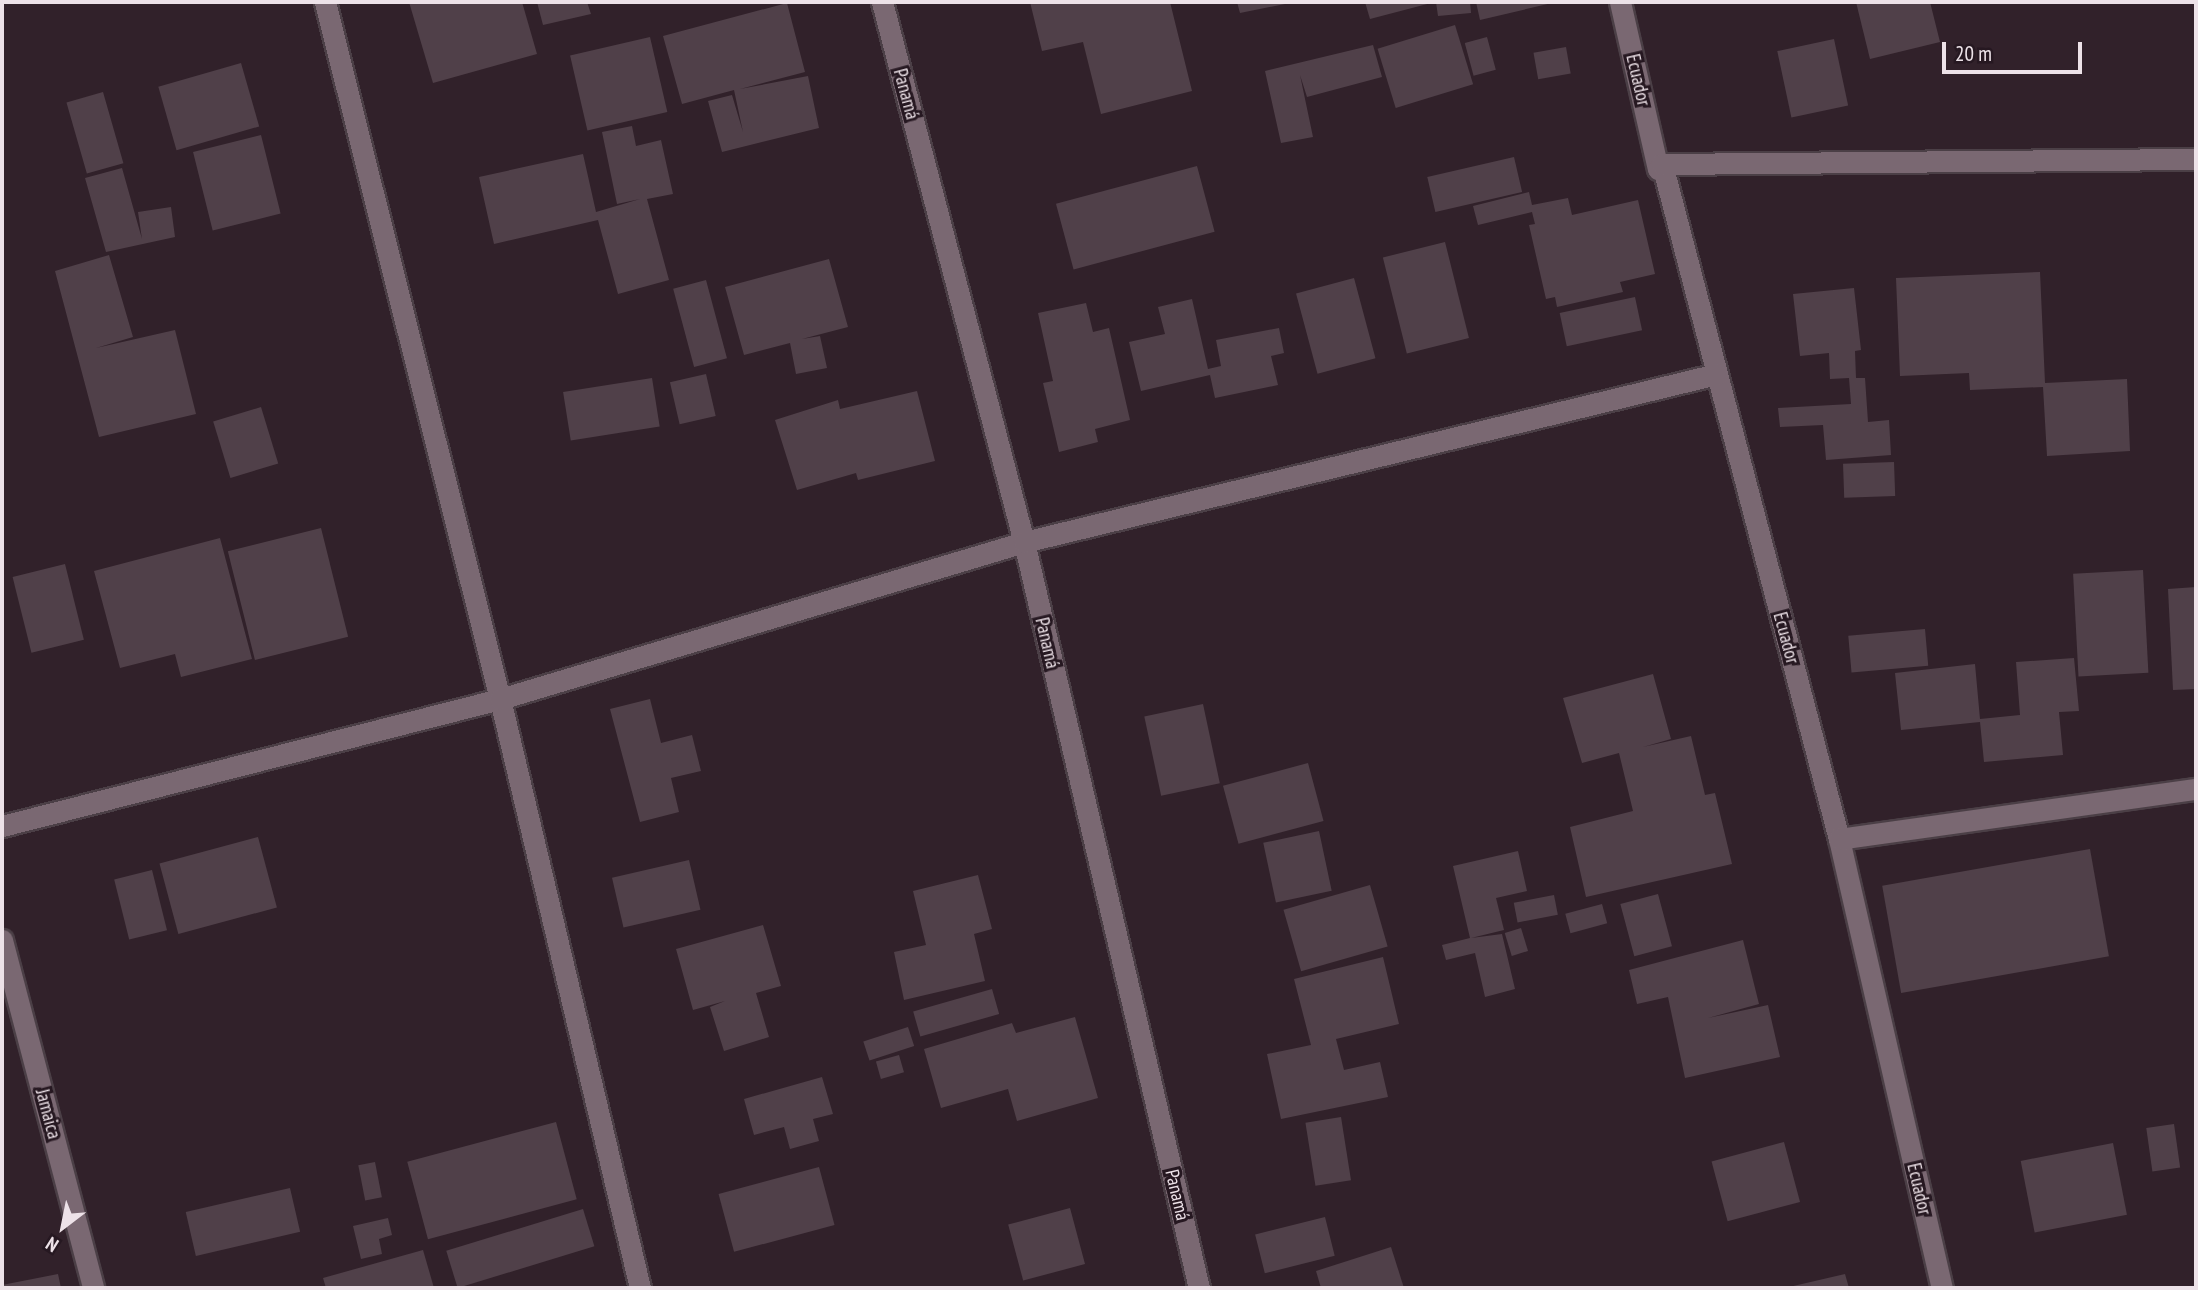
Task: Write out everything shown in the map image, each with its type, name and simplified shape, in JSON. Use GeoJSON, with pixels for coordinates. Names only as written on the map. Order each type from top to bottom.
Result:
{"type":"FeatureCollection","features":[{"type":"Feature","properties":{"kind":"street"},"geometry":{"type":"LineString","coordinates":[[325,2],[500,699],[640,1288]]}},
{"type":"Feature","properties":{"kind":"street","name":"Panamá"},"geometry":{"type":"LineString","coordinates":[[882,2],[1024,542],[1199,1288]]}},
{"type":"Feature","properties":{"kind":"street","name":"Ecuador"},"geometry":{"type":"LineString","coordinates":[[1620,2],[1658,169],[1662,164]]}},
{"type":"Feature","properties":{"kind":"street"},"geometry":{"type":"LineString","coordinates":[[1662,164],[2196,159]]}},
{"type":"Feature","properties":{"kind":"street","name":"Ecuador"},"geometry":{"type":"LineString","coordinates":[[1662,164],[1839,839],[1942,1288]]}},
{"type":"Feature","properties":{"kind":"street"},"geometry":{"type":"LineString","coordinates":[[2,826],[500,699],[1024,542],[1717,374]]}},
{"type":"Feature","properties":{"kind":"street"},"geometry":{"type":"LineString","coordinates":[[1839,839],[2196,789]]}},
{"type":"Feature","properties":{"kind":"street","name":"Jamaica"},"geometry":{"type":"LineString","coordinates":[[2,940],[93,1288]]}},
{"type":"Feature","properties":{"kind":"building"},"geometry":{"type":"Polygon","coordinates":[[[409,2],[522,2],[537,54],[433,83],[409,2]]]}},
{"type":"Feature","properties":{"kind":"building"},"geometry":{"type":"Polygon","coordinates":[[[537,2],[587,2],[591,14],[543,25],[537,2]]]}},
{"type":"Feature","properties":{"kind":"building"},"geometry":{"type":"Polygon","coordinates":[[[1030,2],[1170,2],[1192,91],[1101,114],[1083,42],[1042,51],[1030,2]]]}},
{"type":"Feature","properties":{"kind":"building"},"geometry":{"type":"Polygon","coordinates":[[[1237,2],[1290,2],[1290,3],[1240,13],[1237,2]]]}},
{"type":"Feature","properties":{"kind":"building"},"geometry":{"type":"Polygon","coordinates":[[[1365,2],[1431,2],[1431,3],[1370,19],[1365,2]]]}},
{"type":"Feature","properties":{"kind":"building"},"geometry":{"type":"Polygon","coordinates":[[[1436,2],[1470,2],[1471,13],[1438,16],[1436,2]]]}},
{"type":"Feature","properties":{"kind":"building"},"geometry":{"type":"Polygon","coordinates":[[[1476,2],[1552,2],[1552,3],[1480,20],[1476,2]]]}},
{"type":"Feature","properties":{"kind":"building"},"geometry":{"type":"Polygon","coordinates":[[[1856,2],[1930,2],[1940,42],[1870,59],[1856,2]]]}},
{"type":"Feature","properties":{"kind":"building"},"geometry":{"type":"Polygon","coordinates":[[[787,3],[805,72],[740,89],[808,76],[819,128],[722,152],[708,101],[732,95],[743,132],[734,90],[682,104],[663,36],[787,3]]]}},
{"type":"Feature","properties":{"kind":"building"},"geometry":{"type":"Polygon","coordinates":[[[1455,25],[1473,84],[1396,108],[1378,49],[1455,25]]]}},
{"type":"Feature","properties":{"kind":"building"},"geometry":{"type":"Polygon","coordinates":[[[650,37],[667,112],[587,130],[570,55],[650,37]]]}},
{"type":"Feature","properties":{"kind":"building"},"geometry":{"type":"Polygon","coordinates":[[[1487,37],[1496,70],[1474,76],[1465,43],[1487,37]]]}},
{"type":"Feature","properties":{"kind":"building"},"geometry":{"type":"Polygon","coordinates":[[[1834,39],[1848,106],[1791,118],[1777,51],[1834,39]]]}},
{"type":"Feature","properties":{"kind":"building"},"geometry":{"type":"Polygon","coordinates":[[[1373,45],[1382,77],[1307,97],[1300,75],[1313,137],[1281,143],[1265,71],[1373,45]]]}},
{"type":"Feature","properties":{"kind":"building"},"geometry":{"type":"Polygon","coordinates":[[[1566,47],[1571,74],[1538,79],[1534,53],[1566,47]]]}},
{"type":"Feature","properties":{"kind":"building"},"geometry":{"type":"Polygon","coordinates":[[[241,63],[259,126],[177,150],[158,87],[241,63]]]}},
{"type":"Feature","properties":{"kind":"building"},"geometry":{"type":"Polygon","coordinates":[[[103,92],[123,163],[87,174],[66,102],[103,92]]]}},
{"type":"Feature","properties":{"kind":"building"},"geometry":{"type":"Polygon","coordinates":[[[632,126],[636,146],[661,140],[673,194],[647,199],[669,280],[618,294],[598,220],[494,244],[479,177],[583,154],[596,212],[640,199],[617,204],[602,132],[632,126]]]}},
{"type":"Feature","properties":{"kind":"building"},"geometry":{"type":"Polygon","coordinates":[[[261,135],[281,214],[213,231],[193,152],[261,135]]]}},
{"type":"Feature","properties":{"kind":"building"},"geometry":{"type":"Polygon","coordinates":[[[1514,157],[1522,192],[1435,212],[1427,177],[1514,157]]]}},
{"type":"Feature","properties":{"kind":"building"},"geometry":{"type":"Polygon","coordinates":[[[1197,166],[1215,232],[1074,269],[1056,204],[1197,166]]]}},
{"type":"Feature","properties":{"kind":"building"},"geometry":{"type":"Polygon","coordinates":[[[122,168],[142,239],[138,212],[171,207],[175,237],[106,252],[85,178],[122,168]]]}},
{"type":"Feature","properties":{"kind":"building"},"geometry":{"type":"Polygon","coordinates":[[[1529,192],[1532,205],[1568,198],[1572,215],[1638,200],[1655,274],[1620,282],[1623,292],[1557,307],[1555,297],[1546,299],[1529,225],[1535,224],[1532,212],[1478,225],[1473,206],[1529,192]]]}},
{"type":"Feature","properties":{"kind":"building"},"geometry":{"type":"Polygon","coordinates":[[[1445,242],[1469,338],[1407,354],[1383,257],[1445,242]]]}},
{"type":"Feature","properties":{"kind":"building"},"geometry":{"type":"Polygon","coordinates":[[[109,255],[133,337],[96,348],[175,330],[196,414],[99,437],[55,271],[109,255]]]}},
{"type":"Feature","properties":{"kind":"building"},"geometry":{"type":"Polygon","coordinates":[[[829,259],[848,327],[802,339],[820,336],[827,368],[796,374],[790,343],[744,355],[725,287],[829,259]]]}},
{"type":"Feature","properties":{"kind":"building"},"geometry":{"type":"Polygon","coordinates":[[[2040,272],[2045,383],[2127,379],[2130,451],[2047,456],[2043,387],[1970,390],[1969,373],[1900,376],[1896,278],[2040,272]]]}},
{"type":"Feature","properties":{"kind":"building"},"geometry":{"type":"Polygon","coordinates":[[[1354,278],[1375,358],[1318,374],[1296,294],[1354,278]]]}},
{"type":"Feature","properties":{"kind":"building"},"geometry":{"type":"Polygon","coordinates":[[[706,280],[727,358],[694,367],[673,289],[706,280]]]}},
{"type":"Feature","properties":{"kind":"building"},"geometry":{"type":"Polygon","coordinates":[[[1854,288],[1861,350],[1855,351],[1856,378],[1865,378],[1868,422],[1889,420],[1891,455],[1826,460],[1823,425],[1780,427],[1778,408],[1851,404],[1849,378],[1830,379],[1829,353],[1800,356],[1793,294],[1854,288]]]}},
{"type":"Feature","properties":{"kind":"building"},"geometry":{"type":"Polygon","coordinates":[[[1635,297],[1642,330],[1567,346],[1560,313],[1635,297]]]}},
{"type":"Feature","properties":{"kind":"building"},"geometry":{"type":"Polygon","coordinates":[[[1192,299],[1208,369],[1221,366],[1216,340],[1279,328],[1284,353],[1271,356],[1278,385],[1215,398],[1210,375],[1141,391],[1129,342],[1165,334],[1158,307],[1192,299]]]}},
{"type":"Feature","properties":{"kind":"building"},"geometry":{"type":"Polygon","coordinates":[[[1086,303],[1093,332],[1109,328],[1130,420],[1095,429],[1098,442],[1059,452],[1043,383],[1053,381],[1038,313],[1086,303]]]}},
{"type":"Feature","properties":{"kind":"building"},"geometry":{"type":"Polygon","coordinates":[[[706,374],[716,416],[680,424],[670,382],[706,374]]]}},
{"type":"Feature","properties":{"kind":"building"},"geometry":{"type":"Polygon","coordinates":[[[652,378],[660,426],[571,440],[563,392],[652,378]]]}},
{"type":"Feature","properties":{"kind":"building"},"geometry":{"type":"Polygon","coordinates":[[[917,391],[935,461],[858,480],[856,473],[797,490],[775,420],[838,400],[840,409],[917,391]]]}},
{"type":"Feature","properties":{"kind":"building"},"geometry":{"type":"Polygon","coordinates":[[[261,407],[278,463],[230,478],[213,422],[261,407]]]}},
{"type":"Feature","properties":{"kind":"building"},"geometry":{"type":"Polygon","coordinates":[[[1894,462],[1895,496],[1844,498],[1843,464],[1894,462]]]}},
{"type":"Feature","properties":{"kind":"building"},"geometry":{"type":"Polygon","coordinates":[[[321,528],[348,637],[255,660],[228,551],[321,528]]]}},
{"type":"Feature","properties":{"kind":"building"},"geometry":{"type":"Polygon","coordinates":[[[220,538],[252,659],[181,677],[175,654],[120,668],[94,571],[220,538]]]}},
{"type":"Feature","properties":{"kind":"building"},"geometry":{"type":"Polygon","coordinates":[[[65,564],[84,640],[31,653],[13,577],[65,564]]]}},
{"type":"Feature","properties":{"kind":"building"},"geometry":{"type":"Polygon","coordinates":[[[2143,570],[2148,673],[2078,677],[2073,574],[2143,570]]]}},
{"type":"Feature","properties":{"kind":"building"},"geometry":{"type":"Polygon","coordinates":[[[2196,587],[2196,689],[2173,690],[2168,589],[2196,587]]]}},
{"type":"Feature","properties":{"kind":"building"},"geometry":{"type":"Polygon","coordinates":[[[1925,629],[1928,666],[1852,673],[1848,636],[1925,629]]]}},
{"type":"Feature","properties":{"kind":"building"},"geometry":{"type":"Polygon","coordinates":[[[2074,658],[2079,711],[2059,712],[2063,755],[1984,762],[1980,722],[1901,730],[1895,673],[1975,664],[1980,719],[2020,715],[2016,662],[2074,658]]]}},
{"type":"Feature","properties":{"kind":"building"},"geometry":{"type":"Polygon","coordinates":[[[1653,674],[1671,739],[1643,747],[1691,736],[1705,795],[1715,793],[1732,864],[1586,897],[1570,827],[1633,811],[1619,753],[1582,763],[1563,698],[1653,674]]]}},
{"type":"Feature","properties":{"kind":"building"},"geometry":{"type":"Polygon","coordinates":[[[650,699],[661,743],[692,735],[701,771],[671,778],[679,812],[640,822],[610,709],[650,699]]]}},
{"type":"Feature","properties":{"kind":"building"},"geometry":{"type":"Polygon","coordinates":[[[1203,704],[1220,783],[1161,796],[1144,716],[1203,704]]]}},
{"type":"Feature","properties":{"kind":"building"},"geometry":{"type":"Polygon","coordinates":[[[1308,763],[1324,821],[1239,844],[1223,786],[1308,763]]]}},
{"type":"Feature","properties":{"kind":"building"},"geometry":{"type":"Polygon","coordinates":[[[1319,831],[1332,891],[1276,903],[1263,843],[1319,831]]]}},
{"type":"Feature","properties":{"kind":"building"},"geometry":{"type":"Polygon","coordinates":[[[258,837],[277,908],[178,934],[159,863],[258,837]]]}},
{"type":"Feature","properties":{"kind":"building"},"geometry":{"type":"Polygon","coordinates":[[[2090,849],[2109,956],[1901,993],[1882,886],[2090,849]]]}},
{"type":"Feature","properties":{"kind":"building"},"geometry":{"type":"Polygon","coordinates":[[[1518,851],[1527,891],[1496,898],[1504,930],[1471,938],[1502,934],[1515,989],[1485,997],[1475,953],[1446,960],[1442,945],[1470,938],[1453,866],[1518,851]]]}},
{"type":"Feature","properties":{"kind":"building"},"geometry":{"type":"Polygon","coordinates":[[[689,860],[700,910],[623,927],[612,878],[689,860]]]}},
{"type":"Feature","properties":{"kind":"building"},"geometry":{"type":"Polygon","coordinates":[[[152,870],[167,930],[129,940],[114,879],[152,870]]]}},
{"type":"Feature","properties":{"kind":"building"},"geometry":{"type":"Polygon","coordinates":[[[978,875],[992,929],[974,934],[985,981],[904,1000],[894,952],[926,945],[913,891],[978,875]]]}},
{"type":"Feature","properties":{"kind":"building"},"geometry":{"type":"Polygon","coordinates":[[[1370,885],[1388,947],[1301,971],[1283,910],[1370,885]]]}},
{"type":"Feature","properties":{"kind":"building"},"geometry":{"type":"Polygon","coordinates":[[[1658,894],[1672,946],[1634,956],[1620,904],[1658,894]]]}},
{"type":"Feature","properties":{"kind":"building"},"geometry":{"type":"Polygon","coordinates":[[[1554,895],[1558,915],[1518,922],[1514,903],[1554,895]]]}},
{"type":"Feature","properties":{"kind":"building"},"geometry":{"type":"Polygon","coordinates":[[[1602,904],[1607,923],[1570,933],[1565,914],[1602,904]]]}},
{"type":"Feature","properties":{"kind":"building"},"geometry":{"type":"Polygon","coordinates":[[[763,925],[781,986],[756,993],[769,1037],[724,1051],[710,1007],[725,1001],[693,1010],[676,949],[763,925]]]}},
{"type":"Feature","properties":{"kind":"building"},"geometry":{"type":"Polygon","coordinates":[[[1521,928],[1528,951],[1512,956],[1505,933],[1521,928]]]}},
{"type":"Feature","properties":{"kind":"building"},"geometry":{"type":"Polygon","coordinates":[[[1743,940],[1759,1004],[1708,1018],[1768,1005],[1780,1057],[1685,1078],[1668,997],[1637,1004],[1629,970],[1743,940]]]}},
{"type":"Feature","properties":{"kind":"building"},"geometry":{"type":"Polygon","coordinates":[[[1383,957],[1399,1024],[1336,1039],[1344,1070],[1380,1062],[1388,1097],[1281,1119],[1267,1054],[1311,1045],[1294,979],[1383,957]]]}},
{"type":"Feature","properties":{"kind":"building"},"geometry":{"type":"Polygon","coordinates":[[[992,989],[999,1014],[920,1037],[913,1012],[992,989]]]}},
{"type":"Feature","properties":{"kind":"building"},"geometry":{"type":"Polygon","coordinates":[[[1075,1017],[1098,1098],[1017,1121],[1008,1089],[941,1108],[924,1049],[1012,1023],[1016,1033],[1075,1017]]]}},
{"type":"Feature","properties":{"kind":"building"},"geometry":{"type":"Polygon","coordinates":[[[908,1027],[914,1046],[869,1061],[863,1042],[908,1027]]]}},
{"type":"Feature","properties":{"kind":"building"},"geometry":{"type":"Polygon","coordinates":[[[899,1055],[904,1072],[881,1079],[876,1062],[899,1055]]]}},
{"type":"Feature","properties":{"kind":"building"},"geometry":{"type":"Polygon","coordinates":[[[822,1077],[833,1114],[813,1119],[819,1141],[790,1149],[784,1127],[754,1135],[744,1099],[822,1077]]]}},
{"type":"Feature","properties":{"kind":"building"},"geometry":{"type":"Polygon","coordinates":[[[1341,1117],[1351,1180],[1315,1186],[1305,1123],[1341,1117]]]}},
{"type":"Feature","properties":{"kind":"building"},"geometry":{"type":"Polygon","coordinates":[[[556,1122],[577,1199],[428,1239],[407,1162],[556,1122]]]}},
{"type":"Feature","properties":{"kind":"building"},"geometry":{"type":"Polygon","coordinates":[[[2174,1124],[2180,1168],[2152,1171],[2146,1128],[2174,1124]]]}},
{"type":"Feature","properties":{"kind":"building"},"geometry":{"type":"Polygon","coordinates":[[[1784,1142],[1800,1202],[1728,1221],[1712,1161],[1784,1142]]]}},
{"type":"Feature","properties":{"kind":"building"},"geometry":{"type":"Polygon","coordinates":[[[2113,1143],[2127,1215],[2035,1233],[2021,1161],[2113,1143]]]}},
{"type":"Feature","properties":{"kind":"building"},"geometry":{"type":"Polygon","coordinates":[[[375,1162],[382,1197],[365,1201],[358,1165],[375,1162]]]}},
{"type":"Feature","properties":{"kind":"building"},"geometry":{"type":"Polygon","coordinates":[[[819,1167],[835,1225],[734,1252],[719,1194],[819,1167]]]}},
{"type":"Feature","properties":{"kind":"building"},"geometry":{"type":"Polygon","coordinates":[[[290,1188],[300,1232],[196,1256],[186,1212],[290,1188]]]}},
{"type":"Feature","properties":{"kind":"building"},"geometry":{"type":"Polygon","coordinates":[[[1070,1208],[1085,1264],[1023,1281],[1008,1225],[1070,1208]]]}},
{"type":"Feature","properties":{"kind":"building"},"geometry":{"type":"Polygon","coordinates":[[[583,1209],[594,1246],[458,1288],[446,1251],[583,1209]]]}},
{"type":"Feature","properties":{"kind":"building"},"geometry":{"type":"Polygon","coordinates":[[[1325,1217],[1335,1256],[1265,1273],[1255,1234],[1325,1217]]]}},
{"type":"Feature","properties":{"kind":"building"},"geometry":{"type":"Polygon","coordinates":[[[388,1218],[392,1235],[379,1239],[382,1254],[361,1259],[353,1226],[388,1218]]]}},
{"type":"Feature","properties":{"kind":"building"},"geometry":{"type":"Polygon","coordinates":[[[1391,1247],[1404,1288],[1321,1288],[1316,1271],[1391,1247]]]}},
{"type":"Feature","properties":{"kind":"building"},"geometry":{"type":"Polygon","coordinates":[[[423,1250],[434,1288],[326,1288],[323,1278],[423,1250]]]}},
{"type":"Feature","properties":{"kind":"building"},"geometry":{"type":"Polygon","coordinates":[[[58,1274],[61,1288],[2,1288],[2,1285],[58,1274]]]}},
{"type":"Feature","properties":{"kind":"building"},"geometry":{"type":"Polygon","coordinates":[[[1845,1274],[1849,1288],[1789,1288],[1789,1287],[1845,1274]]]}}]}
